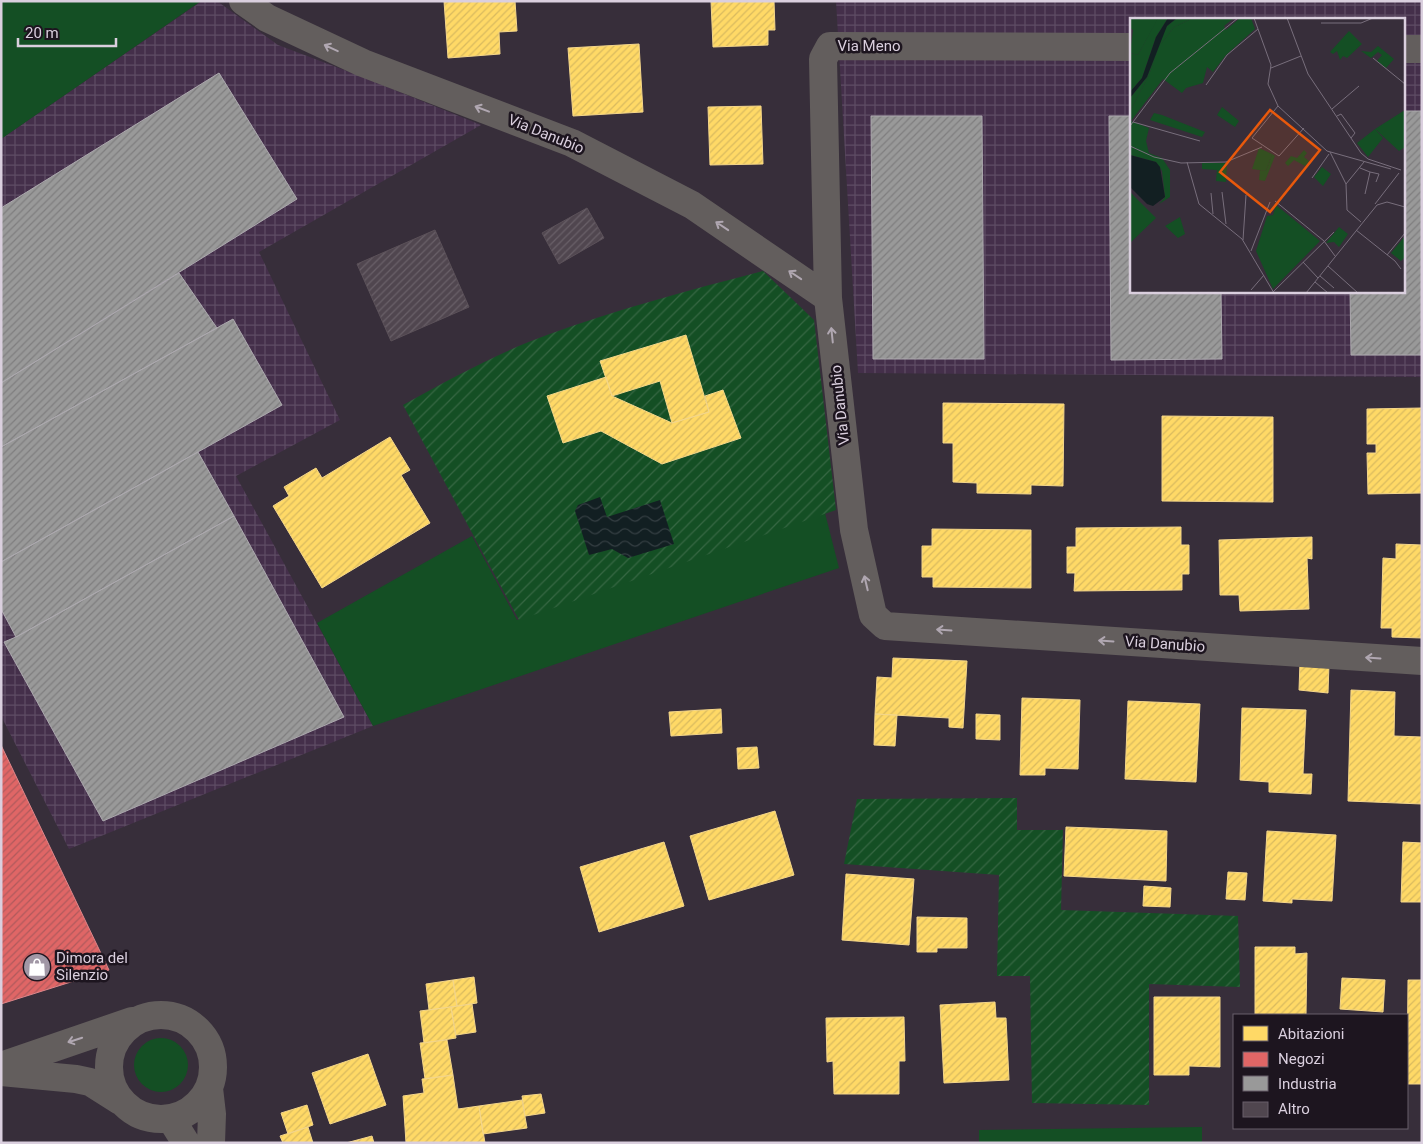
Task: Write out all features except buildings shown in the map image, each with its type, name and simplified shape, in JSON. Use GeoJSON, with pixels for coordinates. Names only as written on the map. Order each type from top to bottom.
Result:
{"type":"FeatureCollection","features":[{"type":"Feature","properties":{"kind":"street","name":"Via Danubio"},"geometry":{"type":"LineString","coordinates":[[243,1],[267,18],[363,63],[572,143],[692,205],[828,298],[854,530],[873,615],[884,626],[1422,661]]}},
{"type":"Feature","properties":{"kind":"street","name":"Via Meno"},"geometry":{"type":"LineString","coordinates":[[828,298],[823,59],[830,46],[1130,47]]}},
{"type":"Feature","properties":{"kind":"street"},"geometry":{"type":"LineString","coordinates":[[1406,49],[1422,49]]}},
{"type":"Feature","properties":{"kind":"street"},"geometry":{"type":"LineString","coordinates":[[1,1066],[138,1019],[156,1015],[174,1016],[190,1024],[203,1036],[212,1052],[214,1071],[209,1088],[200,1103],[186,1113],[171,1119],[157,1120],[143,1117],[90,1082],[1,1072]]}},
{"type":"Feature","properties":{"kind":"street"},"geometry":{"type":"LineString","coordinates":[[120,1101],[112,1087],[108,1072],[109,1056],[115,1040],[125,1028],[138,1019]]}},
{"type":"Feature","properties":{"kind":"street"},"geometry":{"type":"LineString","coordinates":[[209,1088],[212,1114],[212,1143]]}},
{"type":"Feature","properties":{"kind":"street"},"geometry":{"type":"LineString","coordinates":[[171,1119],[186,1143]]}},
{"type":"Feature","properties":{"kind":"shaded area"},"geometry":{"type":"Polygon","coordinates":[[[202,1],[217,1],[278,45],[481,125],[259,252],[340,420],[236,476],[373,726],[69,849],[1,716],[1,139],[202,1]]]}},
{"type":"Feature","properties":{"kind":"shaded area"},"geometry":{"type":"Polygon","coordinates":[[[836,1],[1422,1],[1422,377],[858,373],[836,1]]]}},
{"type":"Feature","properties":{"kind":"green space"},"geometry":{"type":"Polygon","coordinates":[[[1,1],[201,1],[1,139],[1,1]]]}},
{"type":"Feature","properties":{"kind":"green space"},"geometry":{"type":"Polygon","coordinates":[[[763,271],[814,320],[836,510],[519,620],[403,405],[456,376],[528,342],[627,308],[763,271]]]}},
{"type":"Feature","properties":{"kind":"green space"},"geometry":{"type":"Polygon","coordinates":[[[825,513],[839,568],[373,726],[317,623],[472,536],[517,620],[825,513]]]}},
{"type":"Feature","properties":{"kind":"green space"},"geometry":{"type":"Polygon","coordinates":[[[1017,798],[1017,830],[1063,830],[1061,910],[1238,916],[1240,987],[1149,984],[1149,1105],[1032,1103],[1030,976],[997,976],[999,875],[844,864],[857,799],[1017,798]]]}},
{"type":"Feature","properties":{"kind":"green space"},"geometry":{"type":"Polygon","coordinates":[[[156,1038],[166,1038],[176,1042],[184,1050],[188,1065],[184,1080],[176,1088],[166,1092],[156,1092],[146,1088],[138,1080],[134,1070],[134,1060],[138,1050],[146,1042],[156,1038]]]}},
{"type":"Feature","properties":{"kind":"green space"},"geometry":{"type":"Polygon","coordinates":[[[1202,1127],[1202,1143],[979,1143],[979,1130],[1202,1127]]]}},
{"type":"Feature","properties":{"kind":"water"},"geometry":{"type":"Polygon","coordinates":[[[600,497],[607,517],[660,500],[674,544],[628,558],[612,549],[589,555],[575,511],[578,505],[600,497]]]}},
{"type":"Feature","properties":{"kind":"place","name":"Dimora del Silenzio"},"geometry":{"type":"Point","coordinates":[37,967]}}]}
